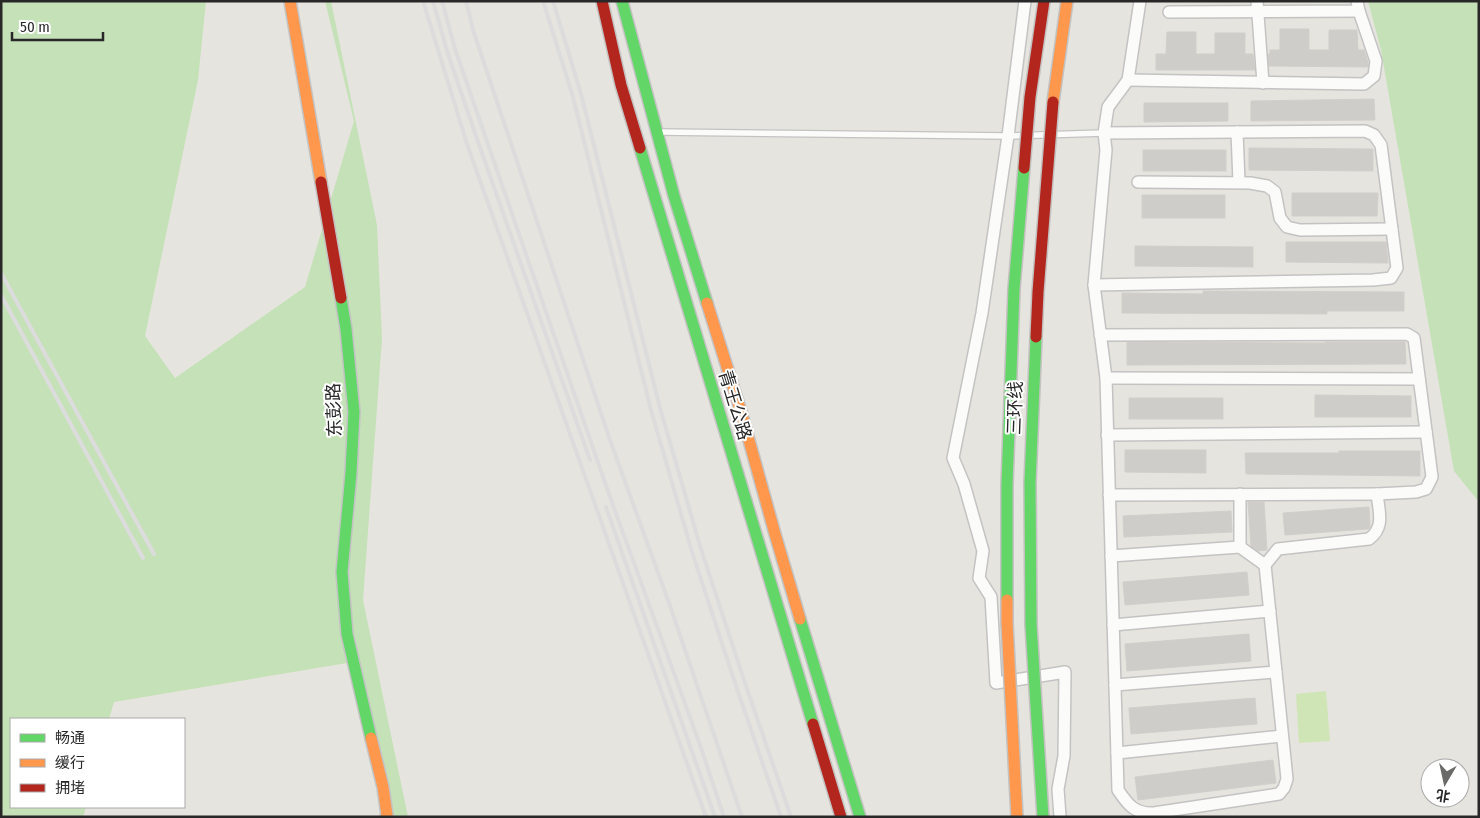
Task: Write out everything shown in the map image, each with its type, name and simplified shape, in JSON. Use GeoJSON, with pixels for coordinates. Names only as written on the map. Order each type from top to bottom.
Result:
{"type":"FeatureCollection","features":[{"type":"Feature","properties":{"kind":"main road","name":"东彭路"},"geometry":{"type":"LineString","coordinates":[[290,1],[346,329],[354,412],[351,473],[342,572],[346,634],[383,787],[386,817]]}},
{"type":"Feature","properties":{"kind":"main road","name":"青王公路"},"geometry":{"type":"LineString","coordinates":[[602,1],[621,84],[841,817]]}},
{"type":"Feature","properties":{"kind":"main road","name":"青王公路"},"geometry":{"type":"LineString","coordinates":[[622,1],[674,196],[742,415],[775,534],[860,817]]}},
{"type":"Feature","properties":{"kind":"main road","name":"三环线"},"geometry":{"type":"LineString","coordinates":[[1017,817],[1008,623],[1008,475],[1014,289],[1030,97],[1044,1]]}},
{"type":"Feature","properties":{"kind":"main road","name":"三环线"},"geometry":{"type":"LineString","coordinates":[[1043,817],[1030,625],[1030,483],[1038,292],[1053,101],[1067,1]]}},
{"type":"Feature","properties":{"kind":"street"},"geometry":{"type":"LineString","coordinates":[[1025,1],[1008,136],[982,313],[953,458],[964,484],[983,550],[979,578],[991,597],[996,683],[1065,672],[1064,756],[1058,788],[1060,817]]}},
{"type":"Feature","properties":{"kind":"street"},"geometry":{"type":"LineString","coordinates":[[1140,1],[1128,80],[1108,107],[1104,133],[1106,150],[1094,284],[1106,378],[1118,790],[1127,804],[1144,814],[1154,813],[1279,794],[1284,788],[1287,779],[1265,565],[1278,549],[1369,539],[1377,533],[1380,524],[1377,494]]}},
{"type":"Feature","properties":{"kind":"street"},"geometry":{"type":"LineString","coordinates":[[1128,80],[1364,84],[1374,76],[1376,61],[1358,6],[1258,6],[1169,12]]}},
{"type":"Feature","properties":{"kind":"street"},"geometry":{"type":"LineString","coordinates":[[1258,6],[1263,82]]}},
{"type":"Feature","properties":{"kind":"street"},"geometry":{"type":"LineString","coordinates":[[1094,284],[1373,280],[1391,278],[1397,268],[1381,145],[1374,135],[1365,131],[1104,133]]}},
{"type":"Feature","properties":{"kind":"street"},"geometry":{"type":"LineString","coordinates":[[1237,132],[1239,182]]}},
{"type":"Feature","properties":{"kind":"street"},"geometry":{"type":"LineString","coordinates":[[1138,182],[1239,182],[1267,186],[1275,192],[1280,218],[1287,227],[1300,230],[1392,229]]}},
{"type":"Feature","properties":{"kind":"street"},"geometry":{"type":"LineString","coordinates":[[1100,335],[1406,334],[1414,338],[1432,477],[1426,489],[1416,492],[1377,494],[1109,494]]}},
{"type":"Feature","properties":{"kind":"street"},"geometry":{"type":"LineString","coordinates":[[1106,378],[1419,379]]}},
{"type":"Feature","properties":{"kind":"street"},"geometry":{"type":"LineString","coordinates":[[1107,435],[1426,432]]}},
{"type":"Feature","properties":{"kind":"street"},"geometry":{"type":"LineString","coordinates":[[1240,494],[1240,548]]}},
{"type":"Feature","properties":{"kind":"street"},"geometry":{"type":"LineString","coordinates":[[1111,556],[1240,548],[1265,565]]}},
{"type":"Feature","properties":{"kind":"street"},"geometry":{"type":"LineString","coordinates":[[1113,625],[1270,612]]}},
{"type":"Feature","properties":{"kind":"street"},"geometry":{"type":"LineString","coordinates":[[1115,685],[1276,672]]}},
{"type":"Feature","properties":{"kind":"street"},"geometry":{"type":"LineString","coordinates":[[1117,753],[1282,736]]}},
{"type":"Feature","properties":{"kind":"lane"},"geometry":{"type":"LineString","coordinates":[[657,132],[1008,136],[1104,133]]}},
{"type":"Feature","properties":{"kind":"green space"},"geometry":{"type":"Polygon","coordinates":[[[1,1],[206,1],[198,80],[145,336],[175,378],[305,287],[354,121],[325,1],[331,1],[377,225],[382,339],[363,600],[408,817],[388,817],[353,662],[114,702],[109,718],[10,718],[10,808],[86,808],[83,817],[1,817],[1,1]]]}},
{"type":"Feature","properties":{"kind":"green space"},"geometry":{"type":"Polygon","coordinates":[[[1368,1],[1479,1],[1479,502],[1454,471],[1381,50],[1368,1]]]}},
{"type":"Feature","properties":{"kind":"green space"},"geometry":{"type":"Polygon","coordinates":[[[1326,691],[1330,741],[1299,743],[1296,694],[1326,691]]]}},
{"type":"Feature","properties":{"kind":"building"},"geometry":{"type":"Polygon","coordinates":[[[1280,29],[1309,29],[1309,50],[1329,50],[1329,30],[1357,30],[1358,50],[1364,50],[1368,67],[1269,66],[1268,54],[1270,54],[1270,50],[1280,50],[1280,29]]]}},
{"type":"Feature","properties":{"kind":"building"},"geometry":{"type":"Polygon","coordinates":[[[1167,32],[1196,32],[1196,54],[1215,54],[1215,33],[1245,33],[1245,54],[1253,54],[1255,70],[1156,70],[1156,54],[1166,54],[1167,32]]]}},
{"type":"Feature","properties":{"kind":"building"},"geometry":{"type":"Polygon","coordinates":[[[1374,99],[1375,120],[1251,121],[1251,101],[1374,99]]]}},
{"type":"Feature","properties":{"kind":"building"},"geometry":{"type":"Polygon","coordinates":[[[1144,103],[1228,103],[1228,121],[1144,122],[1144,103]]]}},
{"type":"Feature","properties":{"kind":"building"},"geometry":{"type":"Polygon","coordinates":[[[1249,148],[1373,149],[1373,171],[1249,170],[1249,148]]]}},
{"type":"Feature","properties":{"kind":"building"},"geometry":{"type":"Polygon","coordinates":[[[1143,150],[1226,150],[1226,171],[1143,171],[1143,150]]]}},
{"type":"Feature","properties":{"kind":"building"},"geometry":{"type":"Polygon","coordinates":[[[1292,193],[1378,193],[1377,216],[1292,216],[1292,193]]]}},
{"type":"Feature","properties":{"kind":"building"},"geometry":{"type":"Polygon","coordinates":[[[1142,195],[1225,195],[1225,218],[1142,218],[1142,195]]]}},
{"type":"Feature","properties":{"kind":"building"},"geometry":{"type":"Polygon","coordinates":[[[1286,242],[1386,242],[1388,263],[1286,262],[1286,242]]]}},
{"type":"Feature","properties":{"kind":"building"},"geometry":{"type":"Polygon","coordinates":[[[1135,246],[1253,247],[1253,267],[1135,266],[1135,246]]]}},
{"type":"Feature","properties":{"kind":"building"},"geometry":{"type":"Polygon","coordinates":[[[1203,291],[1404,292],[1404,311],[1327,311],[1327,314],[1122,313],[1122,293],[1203,294],[1203,291]]]}},
{"type":"Feature","properties":{"kind":"building"},"geometry":{"type":"Polygon","coordinates":[[[1127,342],[1405,342],[1406,364],[1127,365],[1127,342]]]}},
{"type":"Feature","properties":{"kind":"building"},"geometry":{"type":"Polygon","coordinates":[[[1315,395],[1411,396],[1411,417],[1315,417],[1315,395]]]}},
{"type":"Feature","properties":{"kind":"building"},"geometry":{"type":"Polygon","coordinates":[[[1129,398],[1223,398],[1223,419],[1129,419],[1129,398]]]}},
{"type":"Feature","properties":{"kind":"building"},"geometry":{"type":"Polygon","coordinates":[[[1125,450],[1206,450],[1206,473],[1125,472],[1125,450]]]}},
{"type":"Feature","properties":{"kind":"building"},"geometry":{"type":"Polygon","coordinates":[[[1339,451],[1420,451],[1420,476],[1246,474],[1245,453],[1339,453],[1339,451]]]}},
{"type":"Feature","properties":{"kind":"building"},"geometry":{"type":"Polygon","coordinates":[[[1248,502],[1264,502],[1267,550],[1258,551],[1251,546],[1248,502]]]}},
{"type":"Feature","properties":{"kind":"building"},"geometry":{"type":"Polygon","coordinates":[[[1369,507],[1370,527],[1368,529],[1285,535],[1283,513],[1369,507]]]}},
{"type":"Feature","properties":{"kind":"building"},"geometry":{"type":"Polygon","coordinates":[[[1231,511],[1232,532],[1124,537],[1123,516],[1231,511]]]}},
{"type":"Feature","properties":{"kind":"building"},"geometry":{"type":"Polygon","coordinates":[[[1247,572],[1249,595],[1125,605],[1123,582],[1247,572]]]}},
{"type":"Feature","properties":{"kind":"building"},"geometry":{"type":"Polygon","coordinates":[[[1249,634],[1251,661],[1127,671],[1125,644],[1249,634]]]}},
{"type":"Feature","properties":{"kind":"building"},"geometry":{"type":"Polygon","coordinates":[[[1255,698],[1257,724],[1131,734],[1129,708],[1255,698]]]}},
{"type":"Feature","properties":{"kind":"building"},"geometry":{"type":"Polygon","coordinates":[[[1273,760],[1276,783],[1138,800],[1135,777],[1273,760]]]}},
{"type":"Feature","properties":{"kind":"railway"},"geometry":{"type":"LineString","coordinates":[[423,1],[467,144],[706,817]]}},
{"type":"Feature","properties":{"kind":"railway"},"geometry":{"type":"LineString","coordinates":[[433,1],[447,51],[477,139],[590,460]]}},
{"type":"Feature","properties":{"kind":"railway"},"geometry":{"type":"LineString","coordinates":[[442,1],[455,49],[610,497],[699,742],[724,817]]}},
{"type":"Feature","properties":{"kind":"railway"},"geometry":{"type":"LineString","coordinates":[[466,1],[474,33],[610,440],[669,603],[742,817]]}},
{"type":"Feature","properties":{"kind":"railway"},"geometry":{"type":"LineString","coordinates":[[543,1],[573,97],[651,410],[692,552],[781,817]]}},
{"type":"Feature","properties":{"kind":"railway"},"geometry":{"type":"LineString","coordinates":[[553,1],[581,94],[660,408],[701,549],[791,817]]}},
{"type":"Feature","properties":{"kind":"railway"},"geometry":{"type":"LineString","coordinates":[[1,273],[154,554]]}},
{"type":"Feature","properties":{"kind":"railway"},"geometry":{"type":"LineString","coordinates":[[1,295],[143,558]]}},
{"type":"Feature","properties":{"kind":"railway"},"geometry":{"type":"LineString","coordinates":[[606,507],[715,817]]}},
{"type":"Feature","properties":{"kind":"traffic: fast"},"geometry":{"type":"LineString","coordinates":[[622,1],[674,196],[707,303]]}},
{"type":"Feature","properties":{"kind":"traffic: fast"},"geometry":{"type":"LineString","coordinates":[[640,148],[813,724]]}},
{"type":"Feature","properties":{"kind":"traffic: fast"},"geometry":{"type":"LineString","coordinates":[[1007,600],[1007,485],[1014,289],[1024,168]]}},
{"type":"Feature","properties":{"kind":"traffic: fast"},"geometry":{"type":"LineString","coordinates":[[341,298],[354,412],[351,473],[342,572],[347,634],[371,738]]}},
{"type":"Feature","properties":{"kind":"traffic: fast"},"geometry":{"type":"LineString","coordinates":[[1036,337],[1030,483],[1031,625],[1043,817]]}},
{"type":"Feature","properties":{"kind":"traffic: fast"},"geometry":{"type":"LineString","coordinates":[[800,619],[860,817]]}},
{"type":"Feature","properties":{"kind":"traffic: slow"},"geometry":{"type":"LineString","coordinates":[[290,1],[321,182]]}},
{"type":"Feature","properties":{"kind":"traffic: slow"},"geometry":{"type":"LineString","coordinates":[[1053,102],[1067,1]]}},
{"type":"Feature","properties":{"kind":"traffic: slow"},"geometry":{"type":"LineString","coordinates":[[707,303],[742,415],[800,619]]}},
{"type":"Feature","properties":{"kind":"traffic: slow"},"geometry":{"type":"LineString","coordinates":[[1007,600],[1017,817]]}},
{"type":"Feature","properties":{"kind":"traffic: slow"},"geometry":{"type":"LineString","coordinates":[[371,738],[383,787],[386,817]]}},
{"type":"Feature","properties":{"kind":"traffic: jam"},"geometry":{"type":"LineString","coordinates":[[602,1],[621,85],[640,148]]}},
{"type":"Feature","properties":{"kind":"traffic: jam"},"geometry":{"type":"LineString","coordinates":[[1024,168],[1030,97],[1044,1]]}},
{"type":"Feature","properties":{"kind":"traffic: jam"},"geometry":{"type":"LineString","coordinates":[[1036,337],[1053,102]]}},
{"type":"Feature","properties":{"kind":"traffic: jam"},"geometry":{"type":"LineString","coordinates":[[321,182],[341,298]]}},
{"type":"Feature","properties":{"kind":"traffic: jam"},"geometry":{"type":"LineString","coordinates":[[813,724],[841,817]]}}]}
